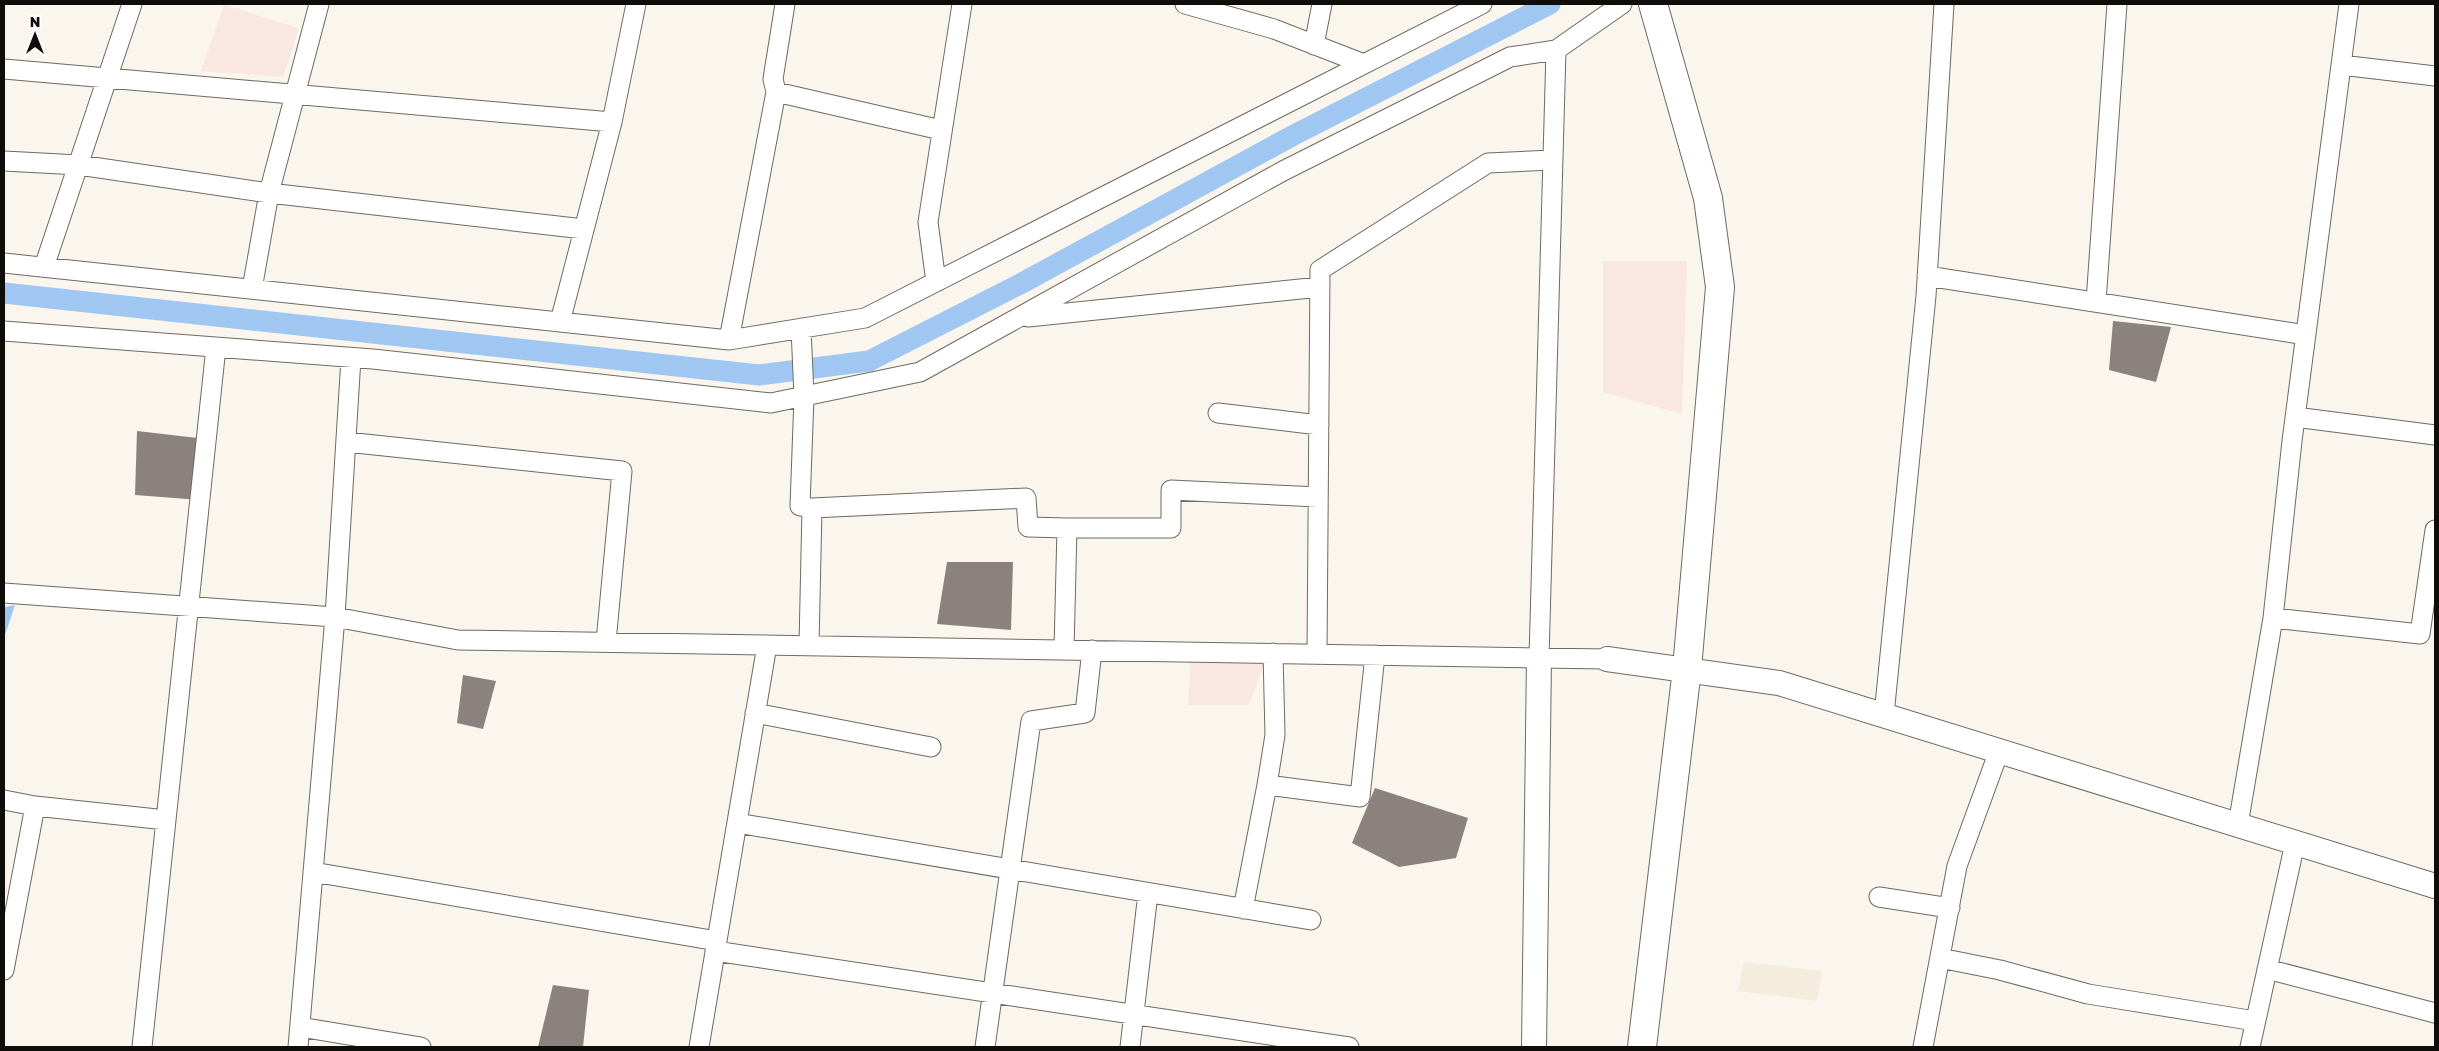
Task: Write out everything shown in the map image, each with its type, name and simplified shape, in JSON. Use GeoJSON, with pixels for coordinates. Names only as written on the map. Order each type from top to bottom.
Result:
{"type":"FeatureCollection","features":[{"type":"Feature","properties":{"kind":"main road"},"geometry":{"type":"LineString","coordinates":[[1642,1047],[1687,669],[1720,287],[1708,198],[1653,4]]}},
{"type":"Feature","properties":{"kind":"street"},"geometry":{"type":"LineString","coordinates":[[44,267],[109,78],[132,4]]}},
{"type":"Feature","properties":{"kind":"street"},"geometry":{"type":"LineString","coordinates":[[252,289],[268,193],[319,4]]}},
{"type":"Feature","properties":{"kind":"street"},"geometry":{"type":"LineString","coordinates":[[560,322],[612,122],[636,4]]}},
{"type":"Feature","properties":{"kind":"street"},"geometry":{"type":"LineString","coordinates":[[729,340],[776,92],[773,79],[784,4]]}},
{"type":"Feature","properties":{"kind":"street"},"geometry":{"type":"LineString","coordinates":[[936,282],[928,222],[962,4]]}},
{"type":"Feature","properties":{"kind":"street"},"geometry":{"type":"LineString","coordinates":[[1187,4],[1274,30],[1364,64]]}},
{"type":"Feature","properties":{"kind":"street"},"geometry":{"type":"LineString","coordinates":[[1314,45],[1322,4]]}},
{"type":"Feature","properties":{"kind":"street"},"geometry":{"type":"LineString","coordinates":[[4,263],[729,340],[865,318],[1482,4]]}},
{"type":"Feature","properties":{"kind":"street"},"geometry":{"type":"LineString","coordinates":[[4,331],[351,358],[771,403],[804,397],[920,372],[1283,171],[1510,57],[1556,50],[1622,4]]}},
{"type":"Feature","properties":{"kind":"street"},"geometry":{"type":"LineString","coordinates":[[1884,715],[1927,276],[1944,4]]}},
{"type":"Feature","properties":{"kind":"street"},"geometry":{"type":"LineString","coordinates":[[2096,302],[2117,4]]}},
{"type":"Feature","properties":{"kind":"street"},"geometry":{"type":"LineString","coordinates":[[2238,825],[2273,618],[2295,417],[2349,4]]}},
{"type":"Feature","properties":{"kind":"street"},"geometry":{"type":"LineString","coordinates":[[1534,1047],[1539,658],[1556,50]]}},
{"type":"Feature","properties":{"kind":"street"},"geometry":{"type":"LineString","coordinates":[[2341,65],[2435,76]]}},
{"type":"Feature","properties":{"kind":"street"},"geometry":{"type":"LineString","coordinates":[[4,69],[612,122]]}},
{"type":"Feature","properties":{"kind":"street"},"geometry":{"type":"LineString","coordinates":[[776,92],[941,130]]}},
{"type":"Feature","properties":{"kind":"street"},"geometry":{"type":"LineString","coordinates":[[1317,654],[1320,270],[1488,163],[1553,160]]}},
{"type":"Feature","properties":{"kind":"street"},"geometry":{"type":"LineString","coordinates":[[4,161],[79,165],[268,193],[584,228]]}},
{"type":"Feature","properties":{"kind":"street"},"geometry":{"type":"LineString","coordinates":[[1927,276],[2306,335]]}},
{"type":"Feature","properties":{"kind":"street"},"geometry":{"type":"LineString","coordinates":[[1018,318],[1320,287]]}},
{"type":"Feature","properties":{"kind":"street"},"geometry":{"type":"LineString","coordinates":[[801,328],[804,397],[800,506],[812,508],[1026,498],[1028,527],[1171,528],[1171,490],[1318,497]]}},
{"type":"Feature","properties":{"kind":"street"},"geometry":{"type":"LineString","coordinates":[[142,1047],[216,347]]}},
{"type":"Feature","properties":{"kind":"street"},"geometry":{"type":"LineString","coordinates":[[298,1047],[335,617],[351,358]]}},
{"type":"Feature","properties":{"kind":"street"},"geometry":{"type":"LineString","coordinates":[[1218,413],[1319,424]]}},
{"type":"Feature","properties":{"kind":"street"},"geometry":{"type":"LineString","coordinates":[[2295,417],[2435,435]]}},
{"type":"Feature","properties":{"kind":"street"},"geometry":{"type":"LineString","coordinates":[[346,442],[622,471],[606,642]]}},
{"type":"Feature","properties":{"kind":"street"},"geometry":{"type":"LineString","coordinates":[[809,646],[812,508]]}},
{"type":"Feature","properties":{"kind":"street"},"geometry":{"type":"LineString","coordinates":[[1064,650],[1067,528]]}},
{"type":"Feature","properties":{"kind":"street"},"geometry":{"type":"LineString","coordinates":[[2273,618],[2420,634],[2435,530]]}},
{"type":"Feature","properties":{"kind":"street"},"geometry":{"type":"LineString","coordinates":[[4,594],[335,617],[458,640],[1607,659],[1779,683],[2435,886]]}},
{"type":"Feature","properties":{"kind":"street"},"geometry":{"type":"LineString","coordinates":[[699,1047],[767,645]]}},
{"type":"Feature","properties":{"kind":"street"},"geometry":{"type":"LineString","coordinates":[[985,1047],[1031,721],[1085,713],[1092,650]]}},
{"type":"Feature","properties":{"kind":"street"},"geometry":{"type":"LineString","coordinates":[[1243,908],[1275,735],[1274,654]]}},
{"type":"Feature","properties":{"kind":"street"},"geometry":{"type":"LineString","coordinates":[[1267,786],[1360,797],[1375,655]]}},
{"type":"Feature","properties":{"kind":"street"},"geometry":{"type":"LineString","coordinates":[[756,713],[931,747]]}},
{"type":"Feature","properties":{"kind":"street"},"geometry":{"type":"LineString","coordinates":[[1923,1047],[1950,908],[1956,866],[1999,751]]}},
{"type":"Feature","properties":{"kind":"street"},"geometry":{"type":"LineString","coordinates":[[4,800],[35,806],[166,820]]}},
{"type":"Feature","properties":{"kind":"street"},"geometry":{"type":"LineString","coordinates":[[4,970],[35,806]]}},
{"type":"Feature","properties":{"kind":"street"},"geometry":{"type":"LineString","coordinates":[[737,823],[1310,920]]}},
{"type":"Feature","properties":{"kind":"street"},"geometry":{"type":"LineString","coordinates":[[2250,1047],[2295,842]]}},
{"type":"Feature","properties":{"kind":"street"},"geometry":{"type":"LineString","coordinates":[[313,872],[716,946],[994,993],[1349,1047]]}},
{"type":"Feature","properties":{"kind":"street"},"geometry":{"type":"LineString","coordinates":[[1130,1047],[1148,893]]}},
{"type":"Feature","properties":{"kind":"street"},"geometry":{"type":"LineString","coordinates":[[1879,897],[1950,908]]}},
{"type":"Feature","properties":{"kind":"street"},"geometry":{"type":"LineString","coordinates":[[1940,958],[2000,970],[2088,994],[2256,1021]]}},
{"type":"Feature","properties":{"kind":"street"},"geometry":{"type":"LineString","coordinates":[[2267,969],[2435,1013]]}},
{"type":"Feature","properties":{"kind":"street"},"geometry":{"type":"LineString","coordinates":[[300,1027],[421,1047]]}},
{"type":"Feature","properties":{"kind":"shaded area"},"geometry":{"type":"Polygon","coordinates":[[[224,5],[299,28],[283,77],[201,71],[224,5]]]}},
{"type":"Feature","properties":{"kind":"shaded area"},"geometry":{"type":"Polygon","coordinates":[[[1603,261],[1687,261],[1682,414],[1603,392],[1603,261]]]}},
{"type":"Feature","properties":{"kind":"shaded area"},"geometry":{"type":"Polygon","coordinates":[[[1191,656],[1264,663],[1249,705],[1188,705],[1191,656]]]}},
{"type":"Feature","properties":{"kind":"shaded area"},"geometry":{"type":"Polygon","coordinates":[[[1744,962],[1822,971],[1817,1001],[1738,991],[1744,962]]]}},
{"type":"Feature","properties":{"kind":"water"},"geometry":{"type":"Polygon","coordinates":[[[15,605],[4,638],[4,607],[15,605]]]}},
{"type":"Feature","properties":{"kind":"building"},"geometry":{"type":"Polygon","coordinates":[[[2113,321],[2171,327],[2156,382],[2109,370],[2113,321]]]}},
{"type":"Feature","properties":{"kind":"building"},"geometry":{"type":"Polygon","coordinates":[[[137,431],[206,439],[200,500],[135,495],[137,431]]]}},
{"type":"Feature","properties":{"kind":"building"},"geometry":{"type":"Polygon","coordinates":[[[947,562],[1013,562],[1011,630],[937,624],[947,562]]]}},
{"type":"Feature","properties":{"kind":"building"},"geometry":{"type":"Polygon","coordinates":[[[463,675],[496,681],[483,729],[457,723],[463,675]]]}},
{"type":"Feature","properties":{"kind":"building"},"geometry":{"type":"Polygon","coordinates":[[[1375,788],[1468,818],[1456,858],[1399,867],[1352,843],[1375,788]]]}},
{"type":"Feature","properties":{"kind":"building"},"geometry":{"type":"Polygon","coordinates":[[[553,985],[589,990],[583,1047],[538,1047],[553,985]]]}},
{"type":"Feature","properties":{"kind":"waterway"},"geometry":{"type":"LineString","coordinates":[[4,293],[759,375],[869,361],[1022,283],[1292,136],[1550,4]]}}]}
